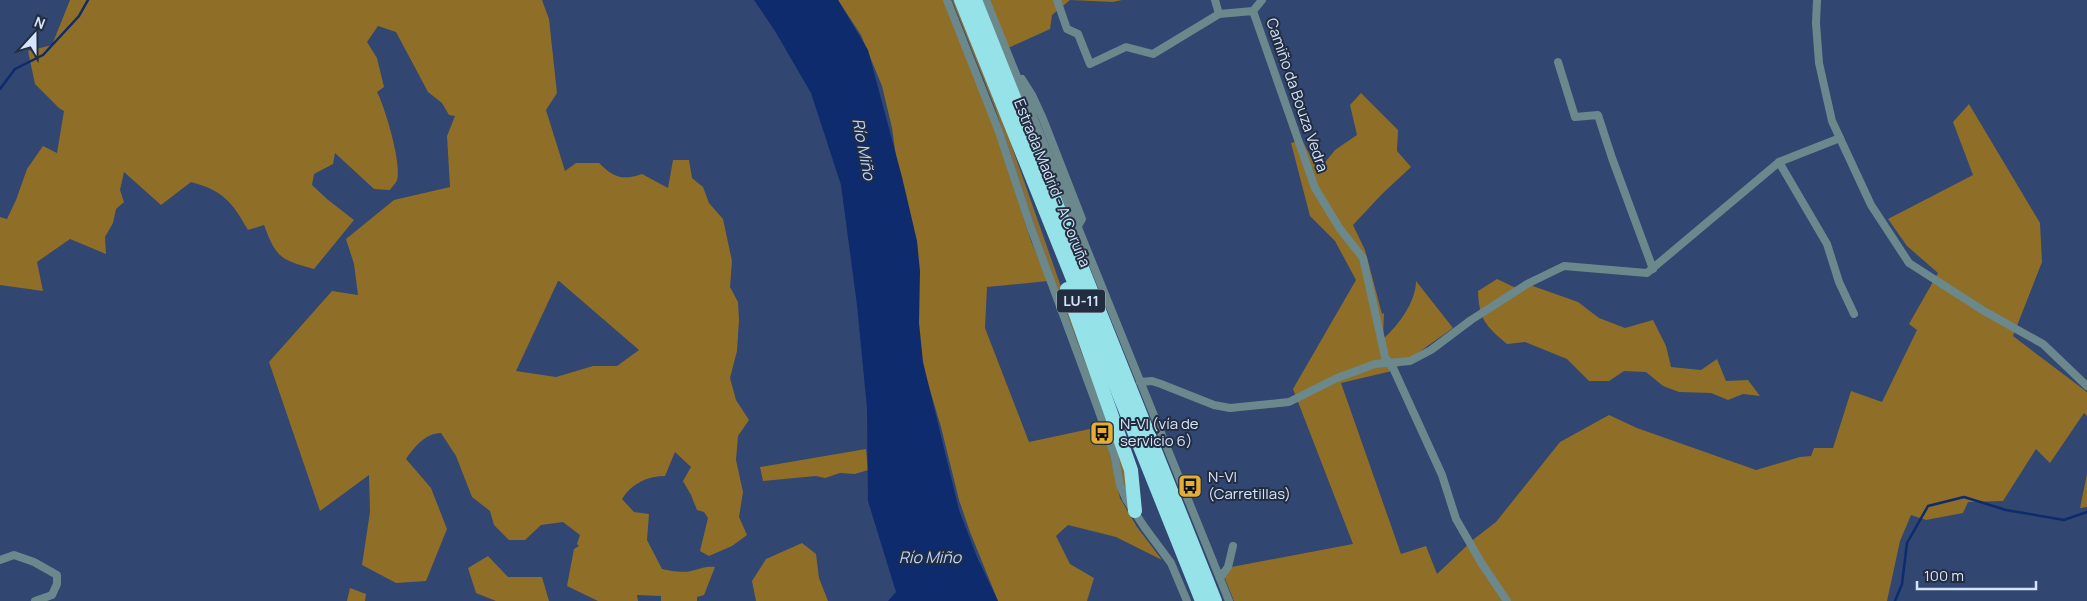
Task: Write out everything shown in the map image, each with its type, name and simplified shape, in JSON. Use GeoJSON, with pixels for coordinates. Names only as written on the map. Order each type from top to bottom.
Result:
{"type":"FeatureCollection","features":[{"type":"Feature","properties":{"kind":"highway","name":"Estrada Madrid - A Coruña"},"geometry":{"type":"LineString","coordinates":[[961,0],[1202,601]]}},
{"type":"Feature","properties":{"kind":"highway","name":"Estrada Madrid - A Coruña"},"geometry":{"type":"LineString","coordinates":[[975,0],[1215,601]]}},
{"type":"Feature","properties":{"kind":"highway"},"geometry":{"type":"LineString","coordinates":[[1020,148],[1131,470],[1135,511]]}},
{"type":"Feature","properties":{"kind":"street"},"geometry":{"type":"LineString","coordinates":[[947,0],[989,104],[1031,228],[1094,395],[1114,454],[1120,485],[1144,528],[1171,563],[1187,601]]}},
{"type":"Feature","properties":{"kind":"street"},"geometry":{"type":"LineString","coordinates":[[986,0],[1229,601]]}},
{"type":"Feature","properties":{"kind":"street","name":"Camiño da Bouza Vedra"},"geometry":{"type":"LineString","coordinates":[[1057,0],[1067,30],[1078,34],[1090,64],[1126,47],[1153,54],[1219,14],[1253,11],[1315,188],[1340,229],[1363,258],[1385,357],[1442,475],[1456,519],[1507,601]]}},
{"type":"Feature","properties":{"kind":"street"},"geometry":{"type":"LineString","coordinates":[[1215,0],[1219,14]]}},
{"type":"Feature","properties":{"kind":"street"},"geometry":{"type":"LineString","coordinates":[[1253,11],[1262,0]]}},
{"type":"Feature","properties":{"kind":"street"},"geometry":{"type":"LineString","coordinates":[[1817,0],[1816,24],[1820,63],[1832,121],[1871,205],[1909,263],[1984,311],[2043,344],[2087,386]]}},
{"type":"Feature","properties":{"kind":"street"},"geometry":{"type":"LineString","coordinates":[[1558,62],[1576,117],[1598,115],[1601,129],[1654,269]]}},
{"type":"Feature","properties":{"kind":"street"},"geometry":{"type":"LineString","coordinates":[[1140,382],[1152,381],[1214,405],[1230,408],[1249,407],[1288,402],[1337,378],[1375,364],[1410,361],[1424,354],[1471,320],[1512,294],[1564,266],[1647,273],[1779,162],[1840,138]]}},
{"type":"Feature","properties":{"kind":"street"},"geometry":{"type":"LineString","coordinates":[[1779,162],[1827,244],[1839,282],[1854,314]]}},
{"type":"Feature","properties":{"kind":"street"},"geometry":{"type":"LineString","coordinates":[[1220,578],[1228,567],[1233,546]]}},
{"type":"Feature","properties":{"kind":"street"},"geometry":{"type":"LineString","coordinates":[[0,560],[14,555],[34,562],[57,574],[57,584],[52,594],[34,601]]}},
{"type":"Feature","properties":{"kind":"shaded area"},"geometry":{"type":"Polygon","coordinates":[[[70,0],[542,0],[549,19],[557,93],[546,110],[565,171],[576,163],[599,163],[609,172],[618,176],[629,177],[642,174],[668,188],[673,160],[689,160],[692,178],[703,187],[709,203],[723,219],[732,261],[730,287],[738,302],[739,320],[737,351],[730,378],[736,400],[749,420],[738,436],[736,460],[743,492],[739,517],[747,535],[732,546],[709,556],[700,551],[708,518],[704,512],[697,510],[683,481],[691,467],[675,452],[665,476],[652,477],[640,482],[630,489],[622,499],[634,512],[649,514],[647,540],[662,569],[684,572],[715,567],[704,595],[697,597],[697,601],[661,601],[661,596],[637,595],[638,601],[598,601],[567,586],[574,549],[579,546],[577,544],[580,535],[563,522],[541,525],[525,540],[509,540],[494,525],[490,511],[472,497],[456,456],[441,433],[425,438],[406,459],[431,488],[447,529],[426,581],[396,583],[362,565],[370,512],[369,475],[320,511],[269,362],[332,291],[358,295],[354,264],[346,239],[394,200],[450,187],[447,136],[455,116],[449,115],[442,103],[428,92],[396,32],[378,26],[367,42],[377,58],[384,87],[377,92],[395,149],[398,172],[397,180],[390,190],[374,189],[335,153],[333,164],[314,174],[312,185],[354,220],[314,269],[294,263],[281,256],[272,245],[264,225],[248,230],[232,205],[212,189],[191,182],[161,205],[124,172],[120,190],[124,202],[116,209],[113,223],[105,237],[106,254],[70,239],[37,262],[43,291],[0,285],[0,217],[7,219],[27,169],[43,146],[57,153],[64,111],[35,84],[28,51],[52,45],[70,0]],[[559,281],[516,371],[556,377],[593,366],[617,366],[639,350],[559,281]]]}},
{"type":"Feature","properties":{"kind":"shaded area"},"geometry":{"type":"Polygon","coordinates":[[[838,0],[945,0],[991,116],[1031,241],[1048,281],[987,287],[985,328],[1029,442],[1099,427],[1108,446],[1120,498],[1137,527],[1162,560],[1116,537],[1068,525],[1056,536],[1070,564],[1094,578],[1087,601],[998,601],[959,500],[941,427],[921,360],[913,279],[892,128],[882,86],[861,35],[838,0]]]}},
{"type":"Feature","properties":{"kind":"shaded area"},"geometry":{"type":"Polygon","coordinates":[[[952,0],[954,0],[1002,118],[1126,466],[1130,493],[1125,489],[1105,418],[1045,258],[995,108],[952,0]]]}},
{"type":"Feature","properties":{"kind":"shaded area"},"geometry":{"type":"Polygon","coordinates":[[[989,0],[1070,0],[1052,15],[1050,29],[1008,48],[989,0]]]}},
{"type":"Feature","properties":{"kind":"shaded area"},"geometry":{"type":"Polygon","coordinates":[[[1070,0],[1122,0],[1113,2],[1070,0]]]}},
{"type":"Feature","properties":{"kind":"shaded area"},"geometry":{"type":"Polygon","coordinates":[[[1361,93],[1398,130],[1397,151],[1411,167],[1353,225],[1365,250],[1382,314],[1384,313],[1383,339],[1410,305],[1416,281],[1453,328],[1392,371],[1341,383],[1401,554],[1426,546],[1437,574],[1474,539],[1496,522],[1560,442],[1609,415],[1637,428],[1756,470],[1800,457],[1811,456],[1814,448],[1833,448],[1851,391],[1882,402],[1917,330],[1909,324],[1938,273],[1907,246],[1888,219],[1973,175],[1953,122],[1969,104],[2040,223],[2042,262],[2013,336],[2087,392],[2087,416],[2084,413],[2050,463],[2036,449],[2003,501],[1968,502],[1963,513],[1926,520],[1911,515],[1900,541],[1887,601],[1234,601],[1221,569],[1353,544],[1293,389],[1356,280],[1335,241],[1310,216],[1291,143],[1302,140],[1318,171],[1335,150],[1357,135],[1350,105],[1361,93]]]}},
{"type":"Feature","properties":{"kind":"shaded area"},"geometry":{"type":"Polygon","coordinates":[[[1497,279],[1514,287],[1530,285],[1578,302],[1599,318],[1625,328],[1653,320],[1666,346],[1671,367],[1701,370],[1717,359],[1726,381],[1748,380],[1760,396],[1743,394],[1728,400],[1711,393],[1679,392],[1663,386],[1646,372],[1624,371],[1609,381],[1589,381],[1567,359],[1525,342],[1507,344],[1489,327],[1482,316],[1478,291],[1497,279]]]}},
{"type":"Feature","properties":{"kind":"shaded area"},"geometry":{"type":"Polygon","coordinates":[[[866,449],[868,470],[855,474],[840,473],[825,478],[816,476],[763,481],[760,467],[866,449]]]}},
{"type":"Feature","properties":{"kind":"shaded area"},"geometry":{"type":"Polygon","coordinates":[[[2087,474],[2087,507],[2080,508],[2087,474]]]}},
{"type":"Feature","properties":{"kind":"shaded area"},"geometry":{"type":"Polygon","coordinates":[[[802,543],[816,554],[819,578],[828,601],[756,601],[752,581],[766,559],[802,543]]]}},
{"type":"Feature","properties":{"kind":"shaded area"},"geometry":{"type":"Polygon","coordinates":[[[488,556],[508,577],[542,577],[549,601],[496,601],[476,593],[468,568],[488,556]]]}},
{"type":"Feature","properties":{"kind":"shaded area"},"geometry":{"type":"Polygon","coordinates":[[[350,588],[366,594],[365,601],[347,601],[350,588]]]}},
{"type":"Feature","properties":{"kind":"water","name":"Río Miño"},"geometry":{"type":"Polygon","coordinates":[[[754,0],[838,0],[868,50],[917,241],[920,271],[919,323],[923,362],[959,510],[977,557],[998,601],[888,601],[896,592],[868,501],[867,408],[857,305],[841,185],[811,93],[775,31],[754,0]]]}},
{"type":"Feature","properties":{"kind":"waterway"},"geometry":{"type":"LineString","coordinates":[[0,89],[15,69],[43,55],[79,16],[88,0]]}},
{"type":"Feature","properties":{"kind":"waterway"},"geometry":{"type":"LineString","coordinates":[[1895,601],[1902,584],[1907,543],[1928,506],[1964,497],[2006,510],[2064,520],[2087,512]]}},
{"type":"Feature","properties":{"kind":"place","name":"N-VI (vía de servicio 6)"},"geometry":{"type":"Point","coordinates":[1102,433]}},
{"type":"Feature","properties":{"kind":"place","name":"N-VI (Carretillas)"},"geometry":{"type":"Point","coordinates":[1190,486]}}]}
